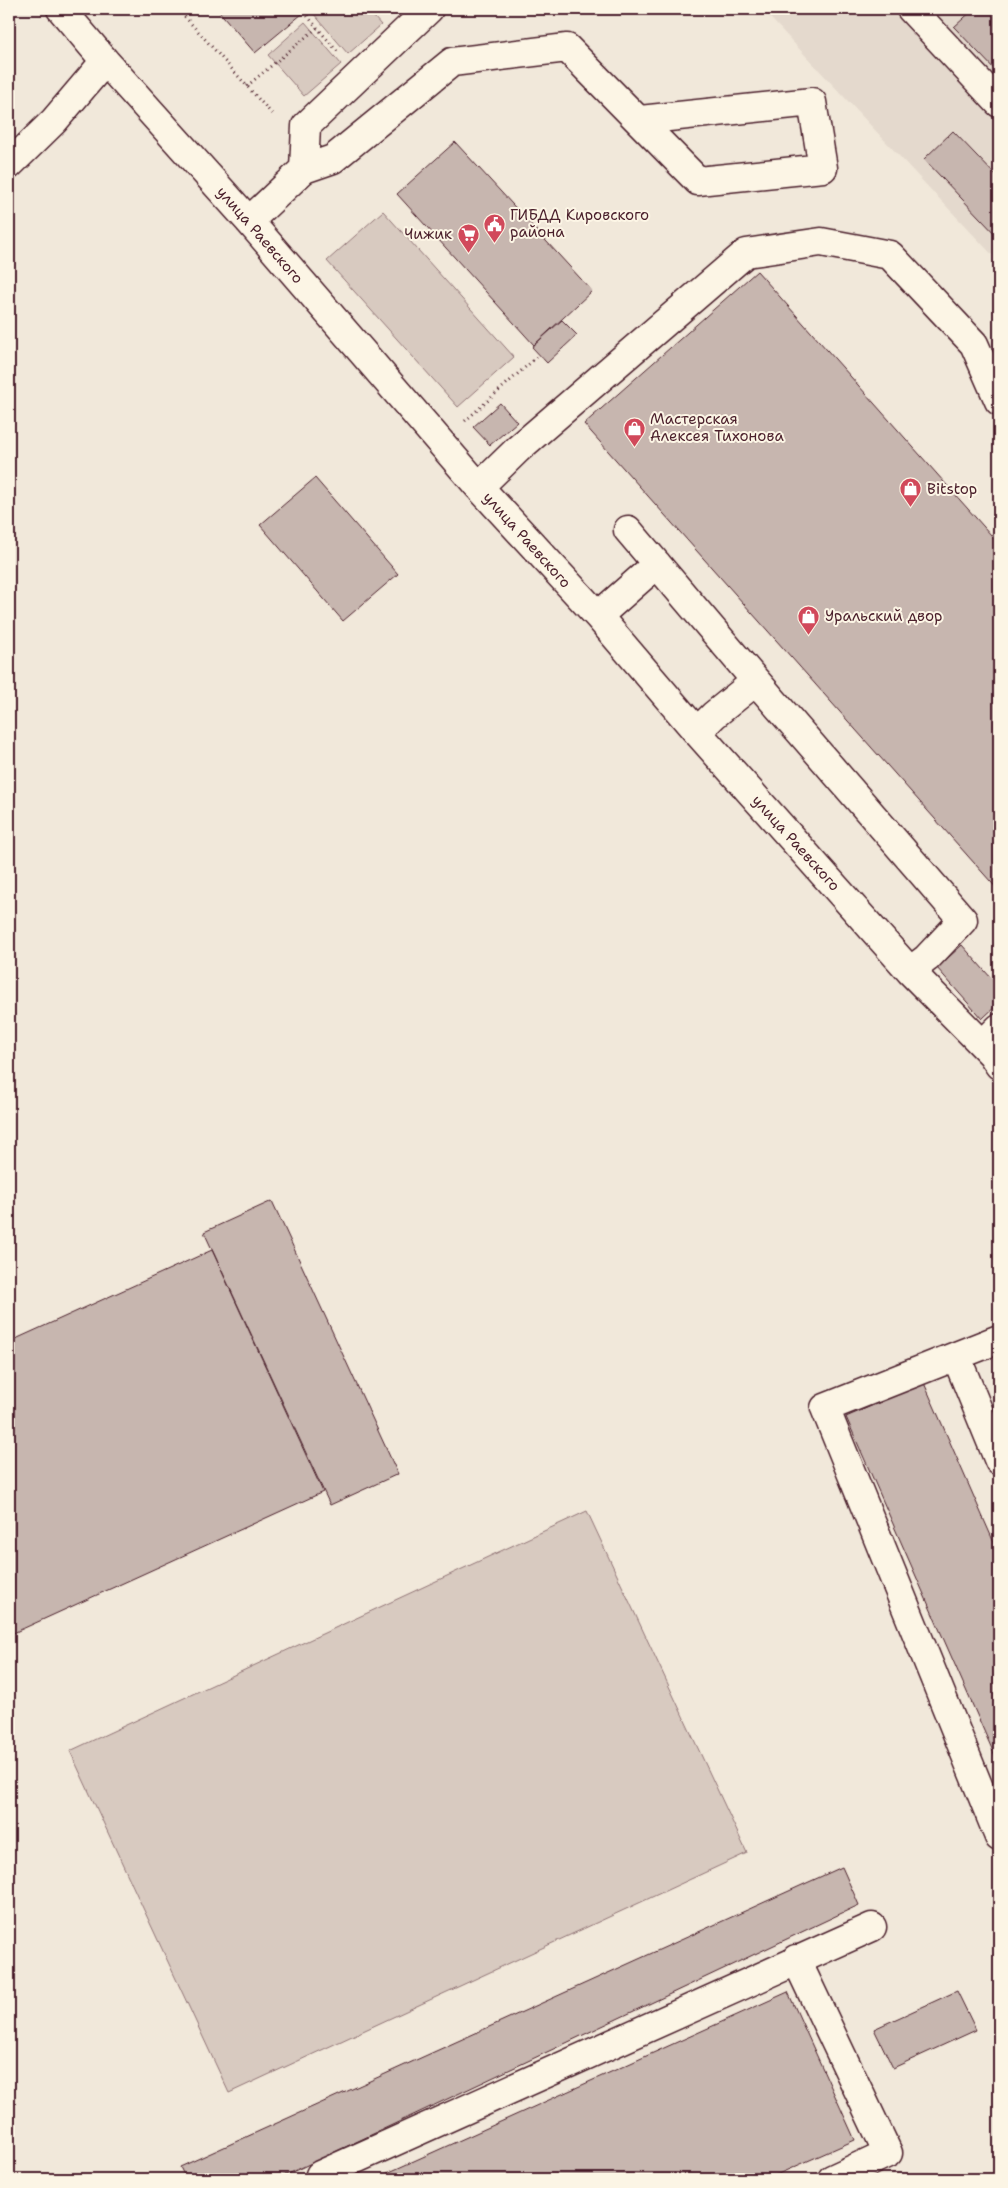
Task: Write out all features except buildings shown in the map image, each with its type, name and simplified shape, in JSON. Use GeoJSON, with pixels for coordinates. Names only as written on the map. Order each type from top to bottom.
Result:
{"type":"FeatureCollection","features":[{"type":"Feature","properties":{"kind":"street","name":"улица Раевского"},"geometry":{"type":"LineString","coordinates":[[62,9],[104,61],[249,221],[479,487],[598,616],[697,732],[910,971],[996,1059]]}},
{"type":"Feature","properties":{"kind":"street"},"geometry":{"type":"LineString","coordinates":[[304,169],[306,126],[429,9]]}},
{"type":"Feature","properties":{"kind":"street"},"geometry":{"type":"LineString","coordinates":[[911,9],[999,102]]}},
{"type":"Feature","properties":{"kind":"street"},"geometry":{"type":"LineString","coordinates":[[249,221],[304,169],[333,159],[452,62],[567,48],[698,180],[823,168],[812,102],[640,120]]}},
{"type":"Feature","properties":{"kind":"street"},"geometry":{"type":"LineString","coordinates":[[9,165],[54,121],[104,61]]}},
{"type":"Feature","properties":{"kind":"street"},"geometry":{"type":"LineString","coordinates":[[479,487],[518,449],[746,253],[821,242],[890,255],[974,344],[999,401]]}},
{"type":"Feature","properties":{"kind":"street"},"geometry":{"type":"LineString","coordinates":[[628,530],[963,920],[927,958],[910,971]]}},
{"type":"Feature","properties":{"kind":"street"},"geometry":{"type":"LineString","coordinates":[[598,616],[657,564]]}},
{"type":"Feature","properties":{"kind":"street"},"geometry":{"type":"LineString","coordinates":[[697,732],[714,715],[756,681]]}},
{"type":"Feature","properties":{"kind":"street"},"geometry":{"type":"LineString","coordinates":[[996,1059],[994,1033],[999,1028]]}},
{"type":"Feature","properties":{"kind":"street"},"geometry":{"type":"LineString","coordinates":[[999,1339],[825,1408],[999,1837]]}},
{"type":"Feature","properties":{"kind":"street"},"geometry":{"type":"LineString","coordinates":[[956,1356],[999,1461]]}},
{"type":"Feature","properties":{"kind":"street"},"geometry":{"type":"LineString","coordinates":[[322,2179],[320,2175],[796,1959],[872,1927]]}},
{"type":"Feature","properties":{"kind":"street"},"geometry":{"type":"LineString","coordinates":[[796,1959],[888,2153],[832,2179]]}},
{"type":"Feature","properties":{"kind":"path"},"geometry":{"type":"LineString","coordinates":[[178,9],[272,114]]}},
{"type":"Feature","properties":{"kind":"path"},"geometry":{"type":"LineString","coordinates":[[304,12],[359,76]]}},
{"type":"Feature","properties":{"kind":"path"},"geometry":{"type":"LineString","coordinates":[[247,86],[318,27]]}},
{"type":"Feature","properties":{"kind":"path"},"geometry":{"type":"LineString","coordinates":[[457,428],[539,355]]}},
{"type":"Feature","properties":{"kind":"shaded area"},"geometry":{"type":"Polygon","coordinates":[[[319,9],[367,9],[381,25],[348,54],[313,13],[319,9]]]}},
{"type":"Feature","properties":{"kind":"shaded area"},"geometry":{"type":"Polygon","coordinates":[[[762,9],[999,9],[999,262],[916,174],[762,9]]]}},
{"type":"Feature","properties":{"kind":"shaded area"},"geometry":{"type":"Polygon","coordinates":[[[305,22],[341,64],[304,96],[268,55],[305,22]]]}},
{"type":"Feature","properties":{"kind":"shaded area"},"geometry":{"type":"Polygon","coordinates":[[[383,211],[514,357],[458,407],[327,261],[383,211]]]}},
{"type":"Feature","properties":{"kind":"shaded area"},"geometry":{"type":"Polygon","coordinates":[[[587,1511],[747,1853],[229,2093],[70,1751],[587,1511]]]}},
{"type":"Feature","properties":{"kind":"place","name":"ГИБДД Кировского района"},"geometry":{"type":"Point","coordinates":[494,243]}},
{"type":"Feature","properties":{"kind":"place","name":"Чижик"},"geometry":{"type":"Point","coordinates":[468,253]}},
{"type":"Feature","properties":{"kind":"place","name":"Мастерская Алексея Тихонова"},"geometry":{"type":"Point","coordinates":[634,447]}},
{"type":"Feature","properties":{"kind":"place","name":"Bitstop"},"geometry":{"type":"Point","coordinates":[911,508]}},
{"type":"Feature","properties":{"kind":"place","name":"Уральский двор"},"geometry":{"type":"Point","coordinates":[809,635]}}]}
